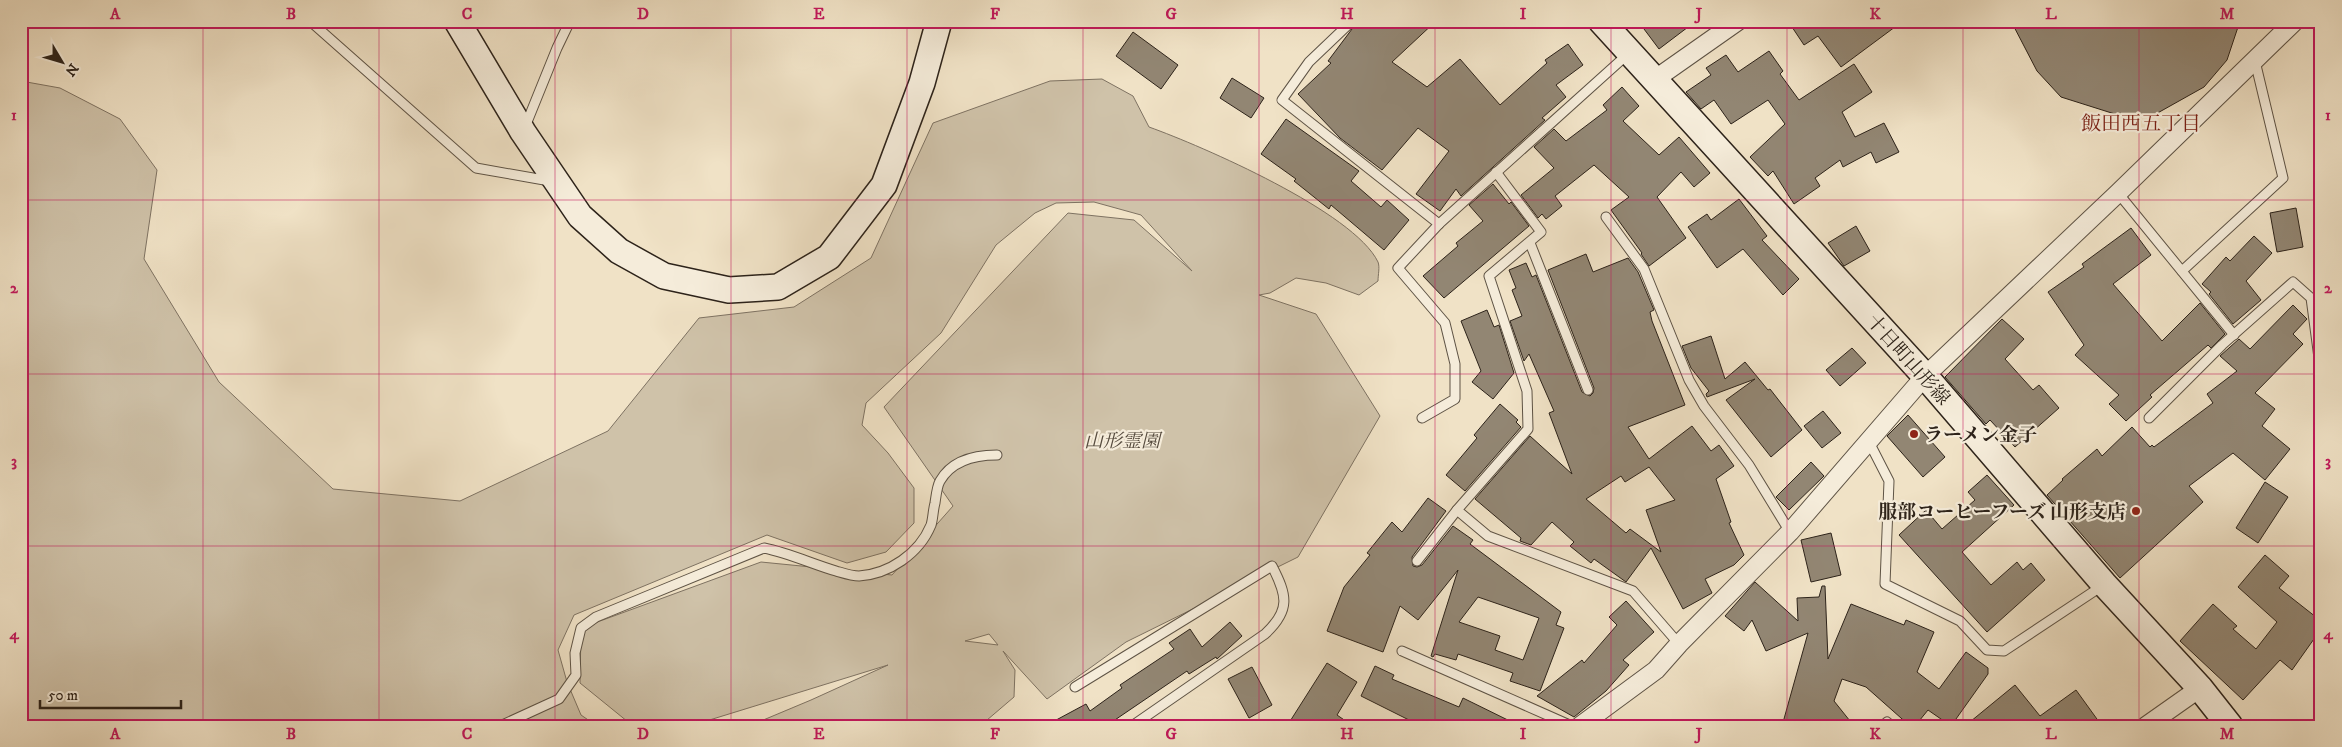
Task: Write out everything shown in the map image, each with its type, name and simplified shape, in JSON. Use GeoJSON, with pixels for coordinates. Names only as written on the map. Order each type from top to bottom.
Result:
{"type":"FeatureCollection","features":[{"type":"Feature","properties":{"kind":"main road"},"geometry":{"type":"LineString","coordinates":[[457,21],[523,132],[580,216],[619,251],[664,276],[729,290],[778,287],[829,257],[884,185],[922,83],[939,21]]}},
{"type":"Feature","properties":{"kind":"main road","name":"十日町山形線"},"geometry":{"type":"LineString","coordinates":[[1601,21],[1925,376],[2104,584],[2200,688],[2230,726]]}},
{"type":"Feature","properties":{"kind":"street"},"geometry":{"type":"LineString","coordinates":[[1654,80],[1738,21]]}},
{"type":"Feature","properties":{"kind":"street"},"geometry":{"type":"LineString","coordinates":[[1580,726],[1656,670],[1679,644],[1790,532],[1925,376],[2118,193],[2295,21]]}},
{"type":"Feature","properties":{"kind":"street"},"geometry":{"type":"LineString","coordinates":[[2146,726],[2200,688]]}},
{"type":"Feature","properties":{"kind":"lane"},"geometry":{"type":"LineString","coordinates":[[310,21],[476,168],[556,182]]}},
{"type":"Feature","properties":{"kind":"lane"},"geometry":{"type":"LineString","coordinates":[[523,132],[570,21]]}},
{"type":"Feature","properties":{"kind":"lane"},"geometry":{"type":"LineString","coordinates":[[1352,21],[1309,62],[1282,100],[1439,224]]}},
{"type":"Feature","properties":{"kind":"lane"},"geometry":{"type":"LineString","coordinates":[[1422,418],[1455,399],[1455,364],[1445,323],[1398,268],[1439,224],[1629,53]]}},
{"type":"Feature","properties":{"kind":"lane"},"geometry":{"type":"LineString","coordinates":[[2182,271],[2283,178],[2254,61]]}},
{"type":"Feature","properties":{"kind":"lane"},"geometry":{"type":"LineString","coordinates":[[1417,561],[1457,510],[1528,429],[1527,390],[1489,276],[1541,232],[1496,172]]}},
{"type":"Feature","properties":{"kind":"lane"},"geometry":{"type":"LineString","coordinates":[[2118,193],[2234,334]]}},
{"type":"Feature","properties":{"kind":"lane"},"geometry":{"type":"LineString","coordinates":[[1606,217],[1644,269],[1689,380],[1704,406],[1749,465],[1790,532]]}},
{"type":"Feature","properties":{"kind":"lane"},"geometry":{"type":"LineString","coordinates":[[1530,243],[1588,390]]}},
{"type":"Feature","properties":{"kind":"lane"},"geometry":{"type":"LineString","coordinates":[[2149,418],[2234,334],[2294,282],[2311,298],[2321,373]]}},
{"type":"Feature","properties":{"kind":"lane"},"geometry":{"type":"LineString","coordinates":[[1869,442],[1889,481],[1885,584],[1960,621],[1987,650],[2004,651],[2104,584]]}},
{"type":"Feature","properties":{"kind":"lane"},"geometry":{"type":"LineString","coordinates":[[500,726],[558,699],[576,675],[575,653],[581,628],[596,618],[764,548],[783,552],[807,562],[858,576],[880,571],[907,558],[923,540],[931,524],[940,481],[954,466],[963,460],[980,455],[997,455]]}},
{"type":"Feature","properties":{"kind":"lane"},"geometry":{"type":"LineString","coordinates":[[1457,510],[1488,536],[1633,591],[1679,644]]}},
{"type":"Feature","properties":{"kind":"lane"},"geometry":{"type":"LineString","coordinates":[[1076,687],[1272,566],[1283,587],[1285,608],[1275,625],[1265,634],[1132,726]]}},
{"type":"Feature","properties":{"kind":"lane"},"geometry":{"type":"LineString","coordinates":[[1402,650],[1572,726]]}},
{"type":"Feature","properties":{"kind":"lane"},"geometry":{"type":"LineString","coordinates":[[1883,726],[1887,722],[1892,726]]}},
{"type":"Feature","properties":{"kind":"green space","name":"山形霊園"},"geometry":{"type":"Polygon","coordinates":[[[1102,79],[1133,96],[1149,127],[1204,149],[1309,202],[1340,222],[1363,243],[1378,262],[1378,281],[1359,295],[1326,283],[1296,278],[1270,293],[1259,295],[1316,314],[1380,416],[1298,557],[1126,642],[1047,699],[1003,651],[1015,670],[1014,697],[980,726],[749,726],[888,665],[690,726],[633,726],[580,683],[581,628],[761,562],[892,575],[953,506],[884,407],[1068,213],[1134,220],[1192,271],[1141,215],[1094,202],[1056,203],[1035,213],[996,245],[941,333],[866,403],[862,425],[888,453],[914,488],[914,523],[886,552],[847,563],[767,535],[574,615],[558,650],[567,682],[581,715],[597,726],[21,726],[21,81],[60,88],[120,119],[157,170],[144,259],[219,382],[333,489],[460,501],[608,431],[699,318],[794,307],[871,258],[933,123],[1050,81],[1102,79]],[[989,634],[965,641],[998,645],[989,634]]]}},
{"type":"Feature","properties":{"kind":"building"},"geometry":{"type":"Polygon","coordinates":[[[1358,21],[1436,21],[1392,62],[1427,87],[1460,59],[1500,105],[1547,63],[1545,60],[1568,44],[1583,65],[1556,85],[1566,97],[1542,118],[1545,120],[1461,196],[1456,189],[1440,211],[1416,194],[1449,151],[1418,128],[1382,170],[1340,138],[1298,94],[1331,63],[1328,61],[1358,21]]]}},
{"type":"Feature","properties":{"kind":"building"},"geometry":{"type":"Polygon","coordinates":[[[1638,21],[1696,21],[1659,49],[1638,21]]]}},
{"type":"Feature","properties":{"kind":"building"},"geometry":{"type":"Polygon","coordinates":[[[1801,21],[1903,21],[1841,67],[1818,36],[1804,45],[1792,27],[1801,21]]]}},
{"type":"Feature","properties":{"kind":"building"},"geometry":{"type":"Polygon","coordinates":[[[2011,21],[2240,21],[2227,60],[2204,87],[2154,115],[2118,115],[2061,97],[2037,71],[2011,21]]]}},
{"type":"Feature","properties":{"kind":"building"},"geometry":{"type":"Polygon","coordinates":[[[1133,32],[1178,65],[1161,89],[1116,56],[1133,32]]]}},
{"type":"Feature","properties":{"kind":"building"},"geometry":{"type":"Polygon","coordinates":[[[1769,51],[1783,71],[1780,74],[1799,100],[1854,64],[1872,92],[1842,112],[1855,137],[1884,123],[1899,152],[1876,163],[1871,152],[1843,167],[1840,160],[1815,178],[1820,186],[1794,204],[1773,171],[1768,176],[1750,157],[1785,124],[1768,100],[1731,124],[1714,100],[1701,109],[1686,92],[1711,75],[1706,68],[1726,55],[1738,72],[1769,51]]]}},
{"type":"Feature","properties":{"kind":"building"},"geometry":{"type":"Polygon","coordinates":[[[1232,78],[1264,98],[1251,118],[1220,98],[1232,78]]]}},
{"type":"Feature","properties":{"kind":"building"},"geometry":{"type":"Polygon","coordinates":[[[1622,87],[1639,106],[1623,121],[1659,155],[1679,137],[1710,173],[1694,187],[1681,172],[1657,197],[1686,238],[1649,266],[1642,253],[1611,210],[1629,197],[1594,165],[1555,196],[1562,206],[1546,219],[1542,214],[1538,218],[1521,195],[1554,168],[1534,147],[1554,129],[1566,141],[1607,110],[1603,105],[1622,87]]]}},
{"type":"Feature","properties":{"kind":"building"},"geometry":{"type":"Polygon","coordinates":[[[1286,119],[1359,171],[1351,181],[1381,207],[1387,200],[1409,220],[1384,250],[1331,205],[1329,209],[1294,181],[1296,179],[1261,154],[1286,119]]]}},
{"type":"Feature","properties":{"kind":"building"},"geometry":{"type":"Polygon","coordinates":[[[1493,184],[1509,204],[1511,202],[1529,226],[1444,298],[1423,276],[1458,246],[1456,243],[1483,221],[1469,205],[1493,184]]]}},
{"type":"Feature","properties":{"kind":"building"},"geometry":{"type":"Polygon","coordinates":[[[1739,199],[1767,236],[1762,240],[1799,279],[1783,295],[1743,249],[1717,268],[1688,227],[1707,214],[1711,220],[1739,199]]]}},
{"type":"Feature","properties":{"kind":"building"},"geometry":{"type":"Polygon","coordinates":[[[2296,208],[2303,247],[2277,252],[2270,213],[2296,208]]]}},
{"type":"Feature","properties":{"kind":"building"},"geometry":{"type":"Polygon","coordinates":[[[1856,226],[1870,251],[1844,266],[1828,243],[1856,226]]]}},
{"type":"Feature","properties":{"kind":"building"},"geometry":{"type":"Polygon","coordinates":[[[2131,228],[2151,255],[2113,284],[2162,341],[2200,303],[2225,334],[2211,348],[2208,345],[2150,395],[2152,397],[2126,421],[2109,404],[2119,395],[2075,355],[2084,345],[2048,292],[2084,267],[2082,264],[2131,228]]]}},
{"type":"Feature","properties":{"kind":"building"},"geometry":{"type":"Polygon","coordinates":[[[2254,236],[2272,253],[2246,281],[2261,300],[2233,324],[2209,294],[2211,292],[2202,284],[2226,257],[2230,261],[2254,236]]]}},
{"type":"Feature","properties":{"kind":"building"},"geometry":{"type":"Polygon","coordinates":[[[1586,254],[1593,272],[1628,258],[1638,272],[1654,310],[1650,312],[1652,321],[1685,405],[1628,427],[1649,459],[1692,426],[1711,451],[1719,445],[1734,466],[1716,479],[1731,522],[1729,523],[1744,555],[1734,565],[1705,579],[1712,593],[1683,609],[1651,548],[1626,582],[1594,559],[1591,563],[1570,546],[1574,542],[1552,522],[1531,545],[1520,541],[1521,538],[1475,499],[1530,436],[1572,474],[1549,413],[1554,411],[1529,354],[1524,361],[1510,321],[1522,316],[1512,290],[1516,288],[1509,270],[1526,263],[1532,277],[1536,275],[1582,392],[1590,396],[1593,393],[1594,388],[1548,270],[1586,254]],[[1649,467],[1625,482],[1621,476],[1586,499],[1626,533],[1630,529],[1661,552],[1646,510],[1675,500],[1649,467]]]}},
{"type":"Feature","properties":{"kind":"building"},"geometry":{"type":"Polygon","coordinates":[[[2293,305],[2307,319],[2293,334],[2303,344],[2255,393],[2275,409],[2262,426],[2290,449],[2265,480],[2233,453],[2189,486],[2203,502],[2120,578],[2047,495],[2062,479],[2097,449],[2102,456],[2132,427],[2150,447],[2152,445],[2154,447],[2213,403],[2207,394],[2237,371],[2220,356],[2239,339],[2250,349],[2293,305]]]}},
{"type":"Feature","properties":{"kind":"building"},"geometry":{"type":"Polygon","coordinates":[[[1487,310],[1494,327],[1499,325],[1514,373],[1493,399],[1472,382],[1481,371],[1461,321],[1487,310]]]}},
{"type":"Feature","properties":{"kind":"building"},"geometry":{"type":"Polygon","coordinates":[[[2002,319],[2024,339],[2005,359],[2033,390],[2039,385],[2059,408],[2015,447],[1990,420],[1986,424],[1945,377],[2002,319]]]}},
{"type":"Feature","properties":{"kind":"building"},"geometry":{"type":"Polygon","coordinates":[[[1711,336],[1725,379],[1745,362],[1768,390],[1770,389],[1802,430],[1771,457],[1726,400],[1755,379],[1707,397],[1706,394],[1709,391],[1691,368],[1682,346],[1711,336]]]}},
{"type":"Feature","properties":{"kind":"building"},"geometry":{"type":"Polygon","coordinates":[[[1852,348],[1866,363],[1840,386],[1826,370],[1852,348]]]}},
{"type":"Feature","properties":{"kind":"building"},"geometry":{"type":"Polygon","coordinates":[[[1500,404],[1518,420],[1516,422],[1521,427],[1465,491],[1446,475],[1477,438],[1474,435],[1500,404]]]}},
{"type":"Feature","properties":{"kind":"building"},"geometry":{"type":"Polygon","coordinates":[[[1823,411],[1841,433],[1822,448],[1804,426],[1823,411]]]}},
{"type":"Feature","properties":{"kind":"building"},"geometry":{"type":"Polygon","coordinates":[[[1908,415],[1945,457],[1923,477],[1887,436],[1908,415]]]}},
{"type":"Feature","properties":{"kind":"building"},"geometry":{"type":"Polygon","coordinates":[[[1811,462],[1824,476],[1789,510],[1776,497],[1811,462]]]}},
{"type":"Feature","properties":{"kind":"building"},"geometry":{"type":"Polygon","coordinates":[[[1987,475],[2014,505],[1962,552],[1991,585],[2017,562],[2023,570],[2031,563],[2045,580],[1987,632],[1899,535],[1926,510],[1942,529],[1975,500],[1968,492],[1987,475]]]}},
{"type":"Feature","properties":{"kind":"building"},"geometry":{"type":"Polygon","coordinates":[[[2265,482],[2288,497],[2258,543],[2236,528],[2265,482]]]}},
{"type":"Feature","properties":{"kind":"building"},"geometry":{"type":"Polygon","coordinates":[[[1428,498],[1446,511],[1412,557],[1413,566],[1422,565],[1453,526],[1473,540],[1470,544],[1561,612],[1556,625],[1564,628],[1540,691],[1510,681],[1513,673],[1458,654],[1456,660],[1435,654],[1433,657],[1431,656],[1458,570],[1418,620],[1400,606],[1383,652],[1327,631],[1344,587],[1370,555],[1367,553],[1392,522],[1402,532],[1428,498]],[[1478,597],[1459,622],[1500,636],[1495,650],[1523,660],[1539,618],[1478,597]]]}},
{"type":"Feature","properties":{"kind":"building"},"geometry":{"type":"Polygon","coordinates":[[[1831,533],[1841,575],[1811,582],[1801,540],[1831,533]]]}},
{"type":"Feature","properties":{"kind":"building"},"geometry":{"type":"Polygon","coordinates":[[[2265,555],[2289,576],[2279,588],[2321,621],[2321,629],[2292,670],[2280,660],[2243,700],[2180,641],[2213,604],[2237,626],[2233,629],[2256,649],[2277,622],[2238,587],[2265,555]]]}},
{"type":"Feature","properties":{"kind":"building"},"geometry":{"type":"Polygon","coordinates":[[[1755,582],[1798,621],[1797,598],[1819,597],[1822,586],[1825,586],[1828,659],[1851,604],[1904,625],[1906,620],[1934,632],[1917,672],[1939,689],[1966,652],[1988,668],[1988,674],[1951,726],[1928,710],[1915,726],[1910,726],[1866,687],[1842,679],[1834,701],[1854,726],[1782,726],[1808,633],[1766,651],[1752,620],[1744,631],[1725,616],[1755,582]]]}},
{"type":"Feature","properties":{"kind":"building"},"geometry":{"type":"Polygon","coordinates":[[[1626,601],[1654,632],[1623,660],[1629,665],[1606,691],[1574,717],[1537,696],[1582,660],[1584,663],[1617,625],[1609,617],[1626,601]]]}},
{"type":"Feature","properties":{"kind":"building"},"geometry":{"type":"Polygon","coordinates":[[[1230,622],[1242,636],[1217,659],[1216,657],[1189,674],[1187,671],[1106,726],[1045,726],[1086,704],[1090,711],[1122,688],[1120,685],[1174,649],[1169,643],[1190,629],[1202,647],[1230,622]]]}},
{"type":"Feature","properties":{"kind":"building"},"geometry":{"type":"Polygon","coordinates":[[[1327,663],[1357,682],[1337,715],[1353,726],[1287,726],[1327,663]]]}},
{"type":"Feature","properties":{"kind":"building"},"geometry":{"type":"Polygon","coordinates":[[[1375,666],[1394,675],[1392,679],[1459,707],[1463,698],[1520,726],[1421,726],[1361,696],[1375,666]]]}},
{"type":"Feature","properties":{"kind":"building"},"geometry":{"type":"Polygon","coordinates":[[[1252,667],[1272,705],[1249,718],[1228,679],[1252,667]]]}},
{"type":"Feature","properties":{"kind":"building"},"geometry":{"type":"Polygon","coordinates":[[[2015,685],[2040,716],[2076,690],[2102,726],[1965,726],[2015,685]]]}},
{"type":"Feature","properties":{"kind":"place","name":"ラーメン金子"},"geometry":{"type":"Point","coordinates":[1914,434]}},
{"type":"Feature","properties":{"kind":"place","name":"服部コーヒーフーズ 山形支店"},"geometry":{"type":"Point","coordinates":[2136,511]}},
{"type":"Feature","properties":{"kind":"district","name":"飯田西五丁目"},"geometry":{"type":"Point","coordinates":[2141,123]}}]}
